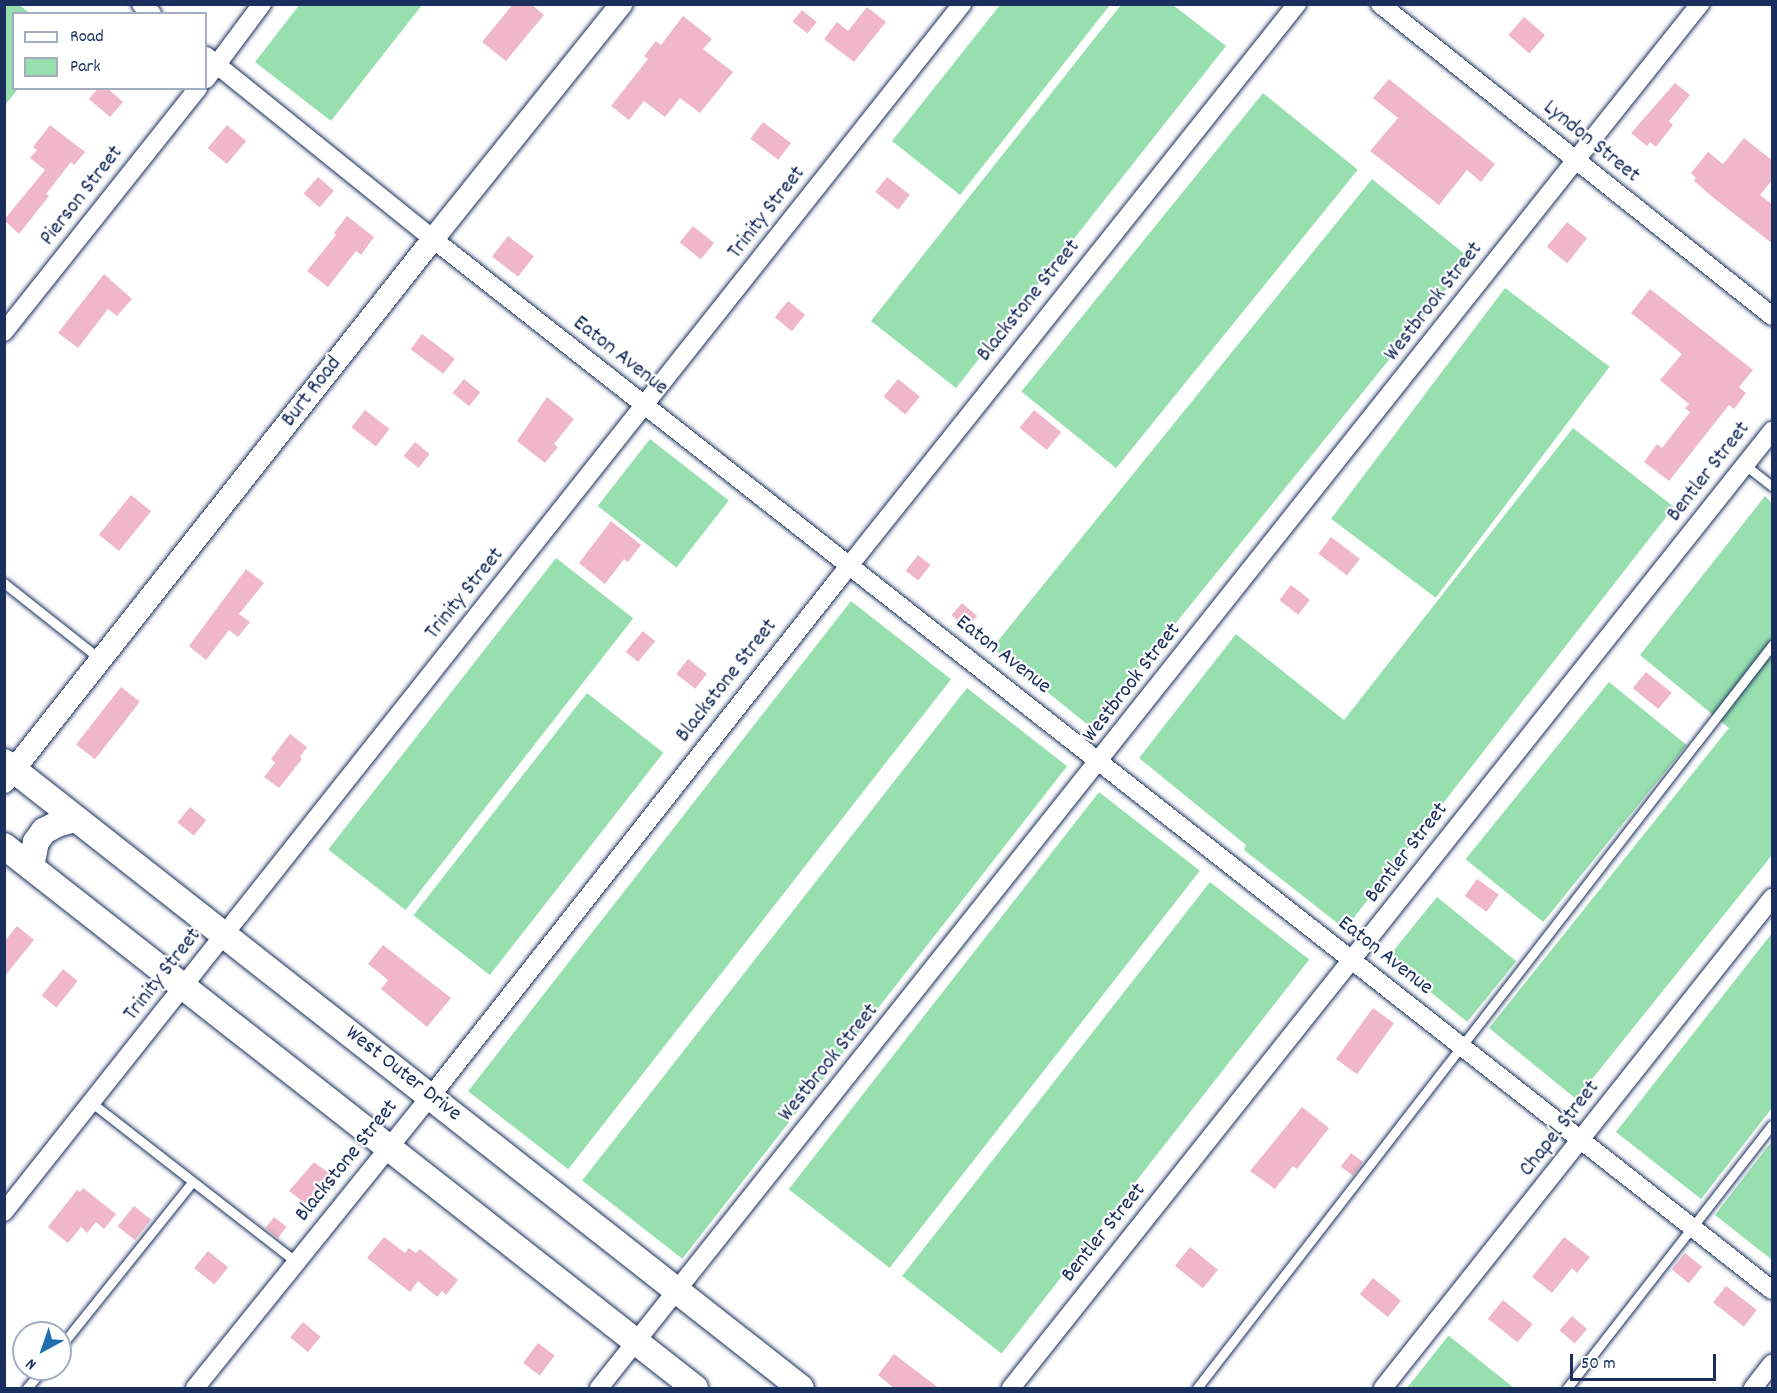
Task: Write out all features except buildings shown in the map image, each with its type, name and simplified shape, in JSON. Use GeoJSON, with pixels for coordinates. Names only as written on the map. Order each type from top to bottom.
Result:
{"type":"FeatureCollection","features":[{"type":"Feature","properties":{"kind":"main road","name":"West Outer Drive"},"geometry":{"type":"LineString","coordinates":[[8,771],[75,819],[225,935],[801,1389]]}},
{"type":"Feature","properties":{"kind":"main road"},"geometry":{"type":"LineString","coordinates":[[31,867],[34,848],[44,831],[57,824],[75,819]]}},
{"type":"Feature","properties":{"kind":"main road"},"geometry":{"type":"LineString","coordinates":[[4,846],[695,1389]]}},
{"type":"Feature","properties":{"kind":"street"},"geometry":{"type":"LineString","coordinates":[[209,66],[262,4]]}},
{"type":"Feature","properties":{"kind":"street","name":"Burt Road"},"geometry":{"type":"LineString","coordinates":[[8,771],[101,660],[621,4]]}},
{"type":"Feature","properties":{"kind":"street","name":"Trinity Street"},"geometry":{"type":"LineString","coordinates":[[4,1212],[963,4]]}},
{"type":"Feature","properties":{"kind":"street","name":"Blackstone Street"},"geometry":{"type":"LineString","coordinates":[[195,1389],[431,1096],[1297,4]]}},
{"type":"Feature","properties":{"kind":"street","name":"Lyndon Street"},"geometry":{"type":"LineString","coordinates":[[1380,4],[1773,316]]}},
{"type":"Feature","properties":{"kind":"street","name":"Westbrook Street"},"geometry":{"type":"LineString","coordinates":[[599,1389],[1099,763],[1700,4]]}},
{"type":"Feature","properties":{"kind":"street","name":"Eaton Avenue"},"geometry":{"type":"LineString","coordinates":[[209,66],[850,565],[1099,763],[1773,1290]]}},
{"type":"Feature","properties":{"kind":"street","name":"Pierson Street"},"geometry":{"type":"LineString","coordinates":[[4,332],[196,90]]}},
{"type":"Feature","properties":{"kind":"street","name":"Bentler Street"},"geometry":{"type":"LineString","coordinates":[[1011,1389],[1773,431]]}},
{"type":"Feature","properties":{"kind":"street","name":"Chapel Street"},"geometry":{"type":"LineString","coordinates":[[1383,1389],[1773,898]]}},
{"type":"Feature","properties":{"kind":"street"},"geometry":{"type":"LineString","coordinates":[[1753,1389],[1773,1364]]}},
{"type":"Feature","properties":{"kind":"lane"},"geometry":{"type":"LineString","coordinates":[[1745,465],[1773,486]]}},
{"type":"Feature","properties":{"kind":"lane"},"geometry":{"type":"LineString","coordinates":[[4,583],[101,660]]}},
{"type":"Feature","properties":{"kind":"lane"},"geometry":{"type":"LineString","coordinates":[[1197,1389],[1773,645]]}},
{"type":"Feature","properties":{"kind":"lane"},"geometry":{"type":"LineString","coordinates":[[92,1103],[296,1262]]}},
{"type":"Feature","properties":{"kind":"lane"},"geometry":{"type":"LineString","coordinates":[[1568,1389],[1773,1125]]}},
{"type":"Feature","properties":{"kind":"lane"},"geometry":{"type":"LineString","coordinates":[[72,1332],[192,1182]]}},
{"type":"Feature","properties":{"kind":"green space"},"geometry":{"type":"Polygon","coordinates":[[[5,4],[19,5],[29,12],[12,12],[12,90],[17,90],[5,105],[5,4]]]}},
{"type":"Feature","properties":{"kind":"green space"},"geometry":{"type":"Polygon","coordinates":[[[300,4],[422,5],[331,121],[255,62],[300,4]]]}},
{"type":"Feature","properties":{"kind":"green space"},"geometry":{"type":"Polygon","coordinates":[[[1000,5],[1110,5],[960,195],[892,141],[1000,5]]]}},
{"type":"Feature","properties":{"kind":"green space"},"geometry":{"type":"Polygon","coordinates":[[[1121,5],[1173,5],[1226,46],[956,388],[871,321],[1121,5]]]}},
{"type":"Feature","properties":{"kind":"green space"},"geometry":{"type":"Polygon","coordinates":[[[1263,93],[1358,170],[1116,468],[1021,391],[1263,93]]]}},
{"type":"Feature","properties":{"kind":"green space"},"geometry":{"type":"Polygon","coordinates":[[[1372,179],[1471,259],[1091,728],[993,648],[1372,179]]]}},
{"type":"Feature","properties":{"kind":"green space"},"geometry":{"type":"Polygon","coordinates":[[[1505,288],[1610,367],[1436,598],[1331,519],[1505,288]]]}},
{"type":"Feature","properties":{"kind":"green space"},"geometry":{"type":"Polygon","coordinates":[[[1573,428],[1674,507],[1345,929],[1244,850],[1246,845],[1139,758],[1236,634],[1344,720],[1573,428]]]}},
{"type":"Feature","properties":{"kind":"green space"},"geometry":{"type":"Polygon","coordinates":[[[650,439],[729,501],[676,568],[598,506],[650,439]]]}},
{"type":"Feature","properties":{"kind":"green space"},"geometry":{"type":"Polygon","coordinates":[[[1765,496],[1772,503],[1772,855],[1576,1099],[1489,1028],[1729,728],[1640,655],[1765,496]]]}},
{"type":"Feature","properties":{"kind":"green space"},"geometry":{"type":"Polygon","coordinates":[[[556,558],[633,618],[405,910],[328,850],[556,558]]]}},
{"type":"Feature","properties":{"kind":"green space"},"geometry":{"type":"Polygon","coordinates":[[[851,601],[951,679],[568,1169],[468,1091],[851,601]]]}},
{"type":"Feature","properties":{"kind":"green space"},"geometry":{"type":"Polygon","coordinates":[[[1609,682],[1687,745],[1543,922],[1466,859],[1609,682]]]}},
{"type":"Feature","properties":{"kind":"green space"},"geometry":{"type":"Polygon","coordinates":[[[967,688],[1067,766],[682,1259],[582,1181],[967,688]]]}},
{"type":"Feature","properties":{"kind":"green space"},"geometry":{"type":"Polygon","coordinates":[[[587,693],[663,753],[490,975],[413,915],[587,693]]]}},
{"type":"Feature","properties":{"kind":"green space"},"geometry":{"type":"Polygon","coordinates":[[[1099,792],[1200,871],[890,1268],[789,1189],[1099,792]]]}},
{"type":"Feature","properties":{"kind":"green space"},"geometry":{"type":"Polygon","coordinates":[[[1210,882],[1309,960],[1001,1354],[902,1276],[1210,882]]]}},
{"type":"Feature","properties":{"kind":"green space"},"geometry":{"type":"Polygon","coordinates":[[[1437,897],[1516,961],[1467,1022],[1388,958],[1437,897]]]}},
{"type":"Feature","properties":{"kind":"green space"},"geometry":{"type":"Polygon","coordinates":[[[1772,933],[1772,1108],[1701,1199],[1616,1132],[1772,933]]]}},
{"type":"Feature","properties":{"kind":"green space"},"geometry":{"type":"Polygon","coordinates":[[[1772,1141],[1772,1260],[1715,1215],[1772,1141]]]}},
{"type":"Feature","properties":{"kind":"green space"},"geometry":{"type":"Polygon","coordinates":[[[1449,1336],[1514,1388],[1407,1388],[1449,1336]]]}}]}
